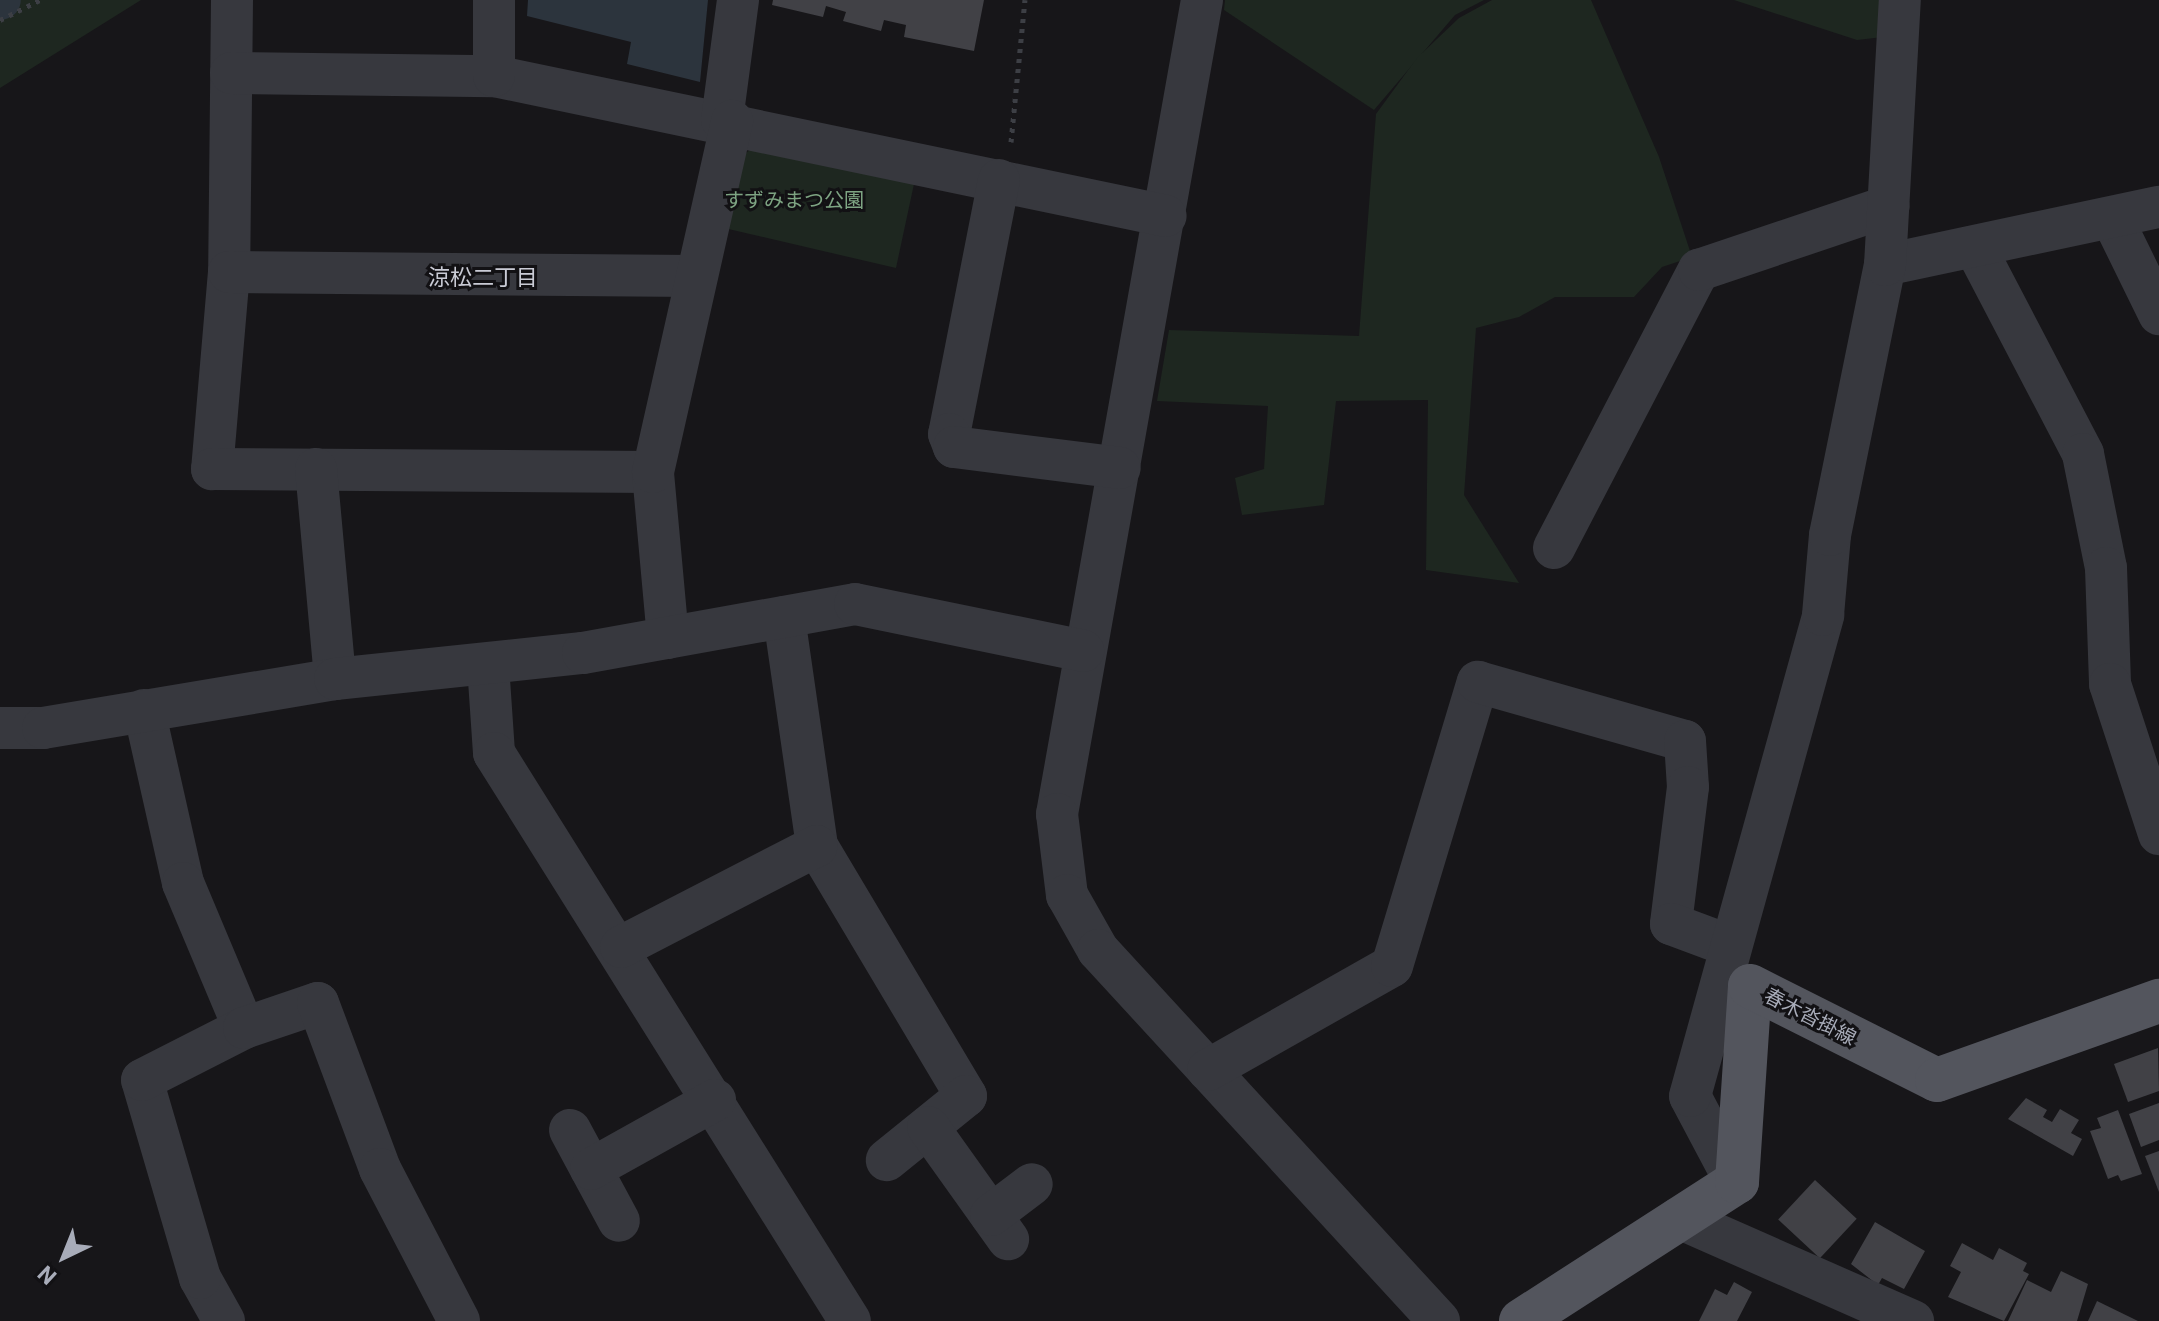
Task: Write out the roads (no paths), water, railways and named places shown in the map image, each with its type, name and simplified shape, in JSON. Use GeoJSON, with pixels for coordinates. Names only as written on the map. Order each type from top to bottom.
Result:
{"type":"FeatureCollection","features":[{"type":"Feature","properties":{"kind":"main road","name":"春木沓掛線"},"geometry":{"type":"LineString","coordinates":[[1736,1183],[1750,986],[1937,1080],[2159,1001]]}},
{"type":"Feature","properties":{"kind":"main road"},"geometry":{"type":"LineString","coordinates":[[1521,1321],[1736,1183]]}},
{"type":"Feature","properties":{"kind":"street"},"geometry":{"type":"LineString","coordinates":[[232,0],[229,272],[212,469],[653,472]]}},
{"type":"Feature","properties":{"kind":"street"},"geometry":{"type":"LineString","coordinates":[[494,0],[494,76]]}},
{"type":"Feature","properties":{"kind":"street"},"geometry":{"type":"LineString","coordinates":[[668,638],[653,472],[727,120],[738,0]]}},
{"type":"Feature","properties":{"kind":"street"},"geometry":{"type":"LineString","coordinates":[[1202,0],[1120,468],[1083,651],[1057,814],[1067,895],[1098,950],[1439,1321]]}},
{"type":"Feature","properties":{"kind":"street"},"geometry":{"type":"LineString","coordinates":[[1736,1183],[1690,1096],[1823,615],[1830,535],[1885,265],[1900,0]]}},
{"type":"Feature","properties":{"kind":"street"},"geometry":{"type":"LineString","coordinates":[[231,73],[494,76],[727,120],[1004,166],[1166,216]]}},
{"type":"Feature","properties":{"kind":"street"},"geometry":{"type":"LineString","coordinates":[[1004,166],[949,434],[954,447],[1120,468]]}},
{"type":"Feature","properties":{"kind":"street"},"geometry":{"type":"LineString","coordinates":[[1554,548],[1699,270],[1889,206]]}},
{"type":"Feature","properties":{"kind":"street"},"geometry":{"type":"LineString","coordinates":[[1885,265],[2113,220],[2159,207]]}},
{"type":"Feature","properties":{"kind":"street"},"geometry":{"type":"LineString","coordinates":[[2113,220],[2159,314]]}},
{"type":"Feature","properties":{"kind":"street"},"geometry":{"type":"LineString","coordinates":[[1975,247],[2083,454],[2106,568],[2110,684],[2159,834]]}},
{"type":"Feature","properties":{"kind":"street"},"geometry":{"type":"LineString","coordinates":[[229,272],[695,276]]}},
{"type":"Feature","properties":{"kind":"street"},"geometry":{"type":"LineString","coordinates":[[316,469],[335,679]]}},
{"type":"Feature","properties":{"kind":"street"},"geometry":{"type":"LineString","coordinates":[[0,728],[43,728],[335,679],[488,665],[668,638],[855,604],[1083,651]]}},
{"type":"Feature","properties":{"kind":"street"},"geometry":{"type":"LineString","coordinates":[[784,617],[817,846],[966,1096],[887,1160]]}},
{"type":"Feature","properties":{"kind":"street"},"geometry":{"type":"LineString","coordinates":[[488,665],[494,753],[621,947],[850,1321]]}},
{"type":"Feature","properties":{"kind":"street"},"geometry":{"type":"LineString","coordinates":[[1208,1070],[1392,966],[1478,682],[1685,741],[1688,787],[1671,924],[1730,946]]}},
{"type":"Feature","properties":{"kind":"street"},"geometry":{"type":"LineString","coordinates":[[144,710],[183,883],[244,1028]]}},
{"type":"Feature","properties":{"kind":"street"},"geometry":{"type":"LineString","coordinates":[[621,947],[817,846]]}},
{"type":"Feature","properties":{"kind":"street"},"geometry":{"type":"LineString","coordinates":[[224,1321],[200,1278],[142,1080],[244,1028],[318,1003],[380,1169],[459,1321]]}},
{"type":"Feature","properties":{"kind":"street"},"geometry":{"type":"LineString","coordinates":[[591,1169],[715,1100]]}},
{"type":"Feature","properties":{"kind":"street"},"geometry":{"type":"LineString","coordinates":[[928,1127],[999,1227],[1032,1184]]}},
{"type":"Feature","properties":{"kind":"street"},"geometry":{"type":"LineString","coordinates":[[570,1130],[619,1221]]}},
{"type":"Feature","properties":{"kind":"street"},"geometry":{"type":"LineString","coordinates":[[1679,1218],[1913,1321]]}},
{"type":"Feature","properties":{"kind":"district","name":"涼松二丁目"},"geometry":{"type":"Point","coordinates":[483,278]}},
{"type":"Feature","properties":{"kind":"park label","name":"すずみまつ公園"},"geometry":{"type":"Point","coordinates":[794,200]}}]}
